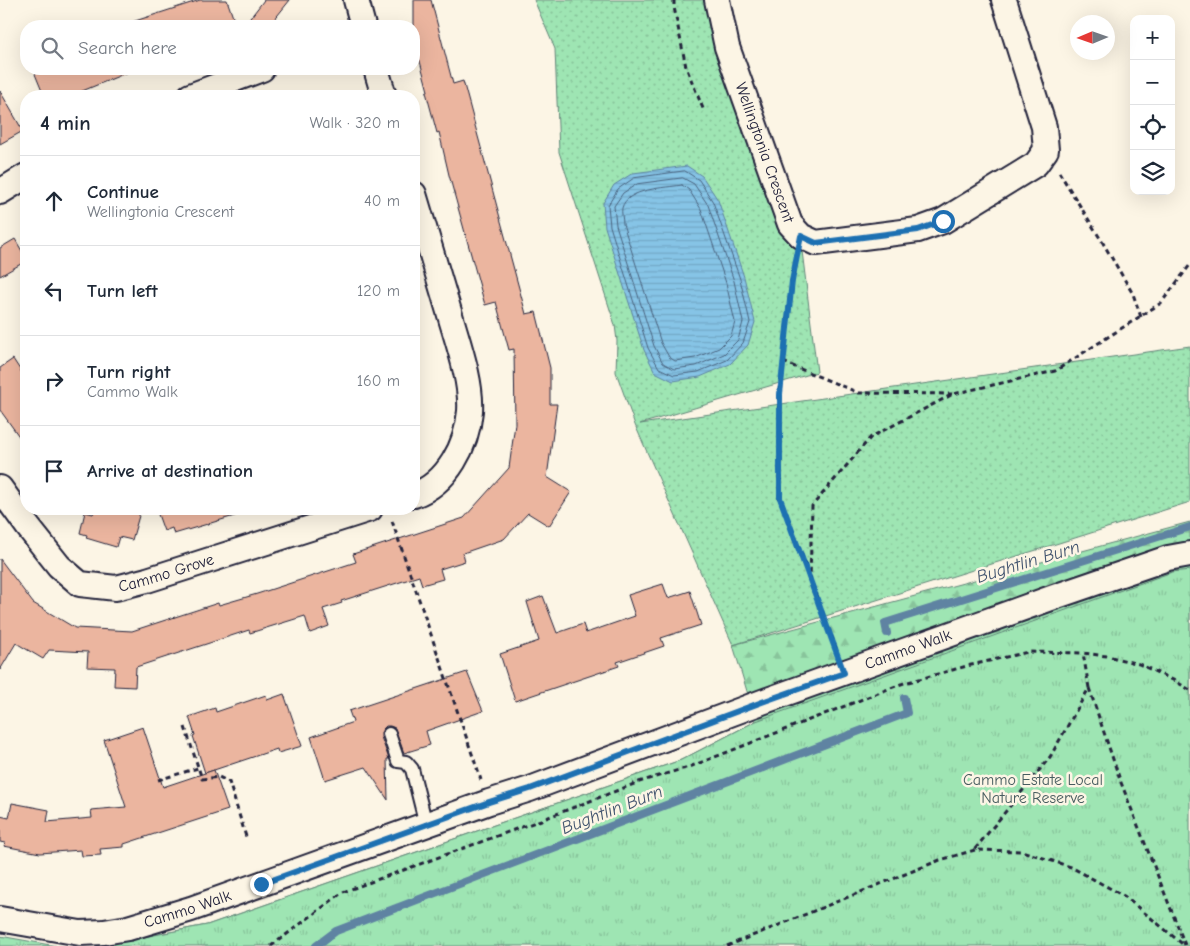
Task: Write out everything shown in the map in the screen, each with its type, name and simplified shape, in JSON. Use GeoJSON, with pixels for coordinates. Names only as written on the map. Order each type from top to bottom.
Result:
{"type":"FeatureCollection","features":[{"type":"Feature","properties":{"kind":"street"},"geometry":{"type":"LineString","coordinates":[[356,0],[361,20]]}},
{"type":"Feature","properties":{"kind":"street","name":"Wellingtonia Crescent"},"geometry":{"type":"LineString","coordinates":[[717,0],[727,47],[790,224],[801,236],[816,243],[918,230],[943,221],[1036,164],[1046,150]]}},
{"type":"Feature","properties":{"kind":"street"},"geometry":{"type":"LineString","coordinates":[[1004,0],[1044,127],[1046,150]]}},
{"type":"Feature","properties":{"kind":"street"},"geometry":{"type":"LineString","coordinates":[[206,90],[246,75]]}},
{"type":"Feature","properties":{"kind":"street"},"geometry":{"type":"LineString","coordinates":[[378,75],[382,90]]}},
{"type":"Feature","properties":{"kind":"street"},"geometry":{"type":"LineString","coordinates":[[0,192],[20,180]]}},
{"type":"Feature","properties":{"kind":"street"},"geometry":{"type":"LineString","coordinates":[[420,214],[460,349],[468,386],[470,411],[465,438],[455,461],[438,481],[420,492]]}},
{"type":"Feature","properties":{"kind":"street","name":"Cammo Grove"},"geometry":{"type":"LineString","coordinates":[[0,488],[28,527],[60,566],[80,584],[116,588],[373,515]]}},
{"type":"Feature","properties":{"kind":"street","name":"Cammo Walk"},"geometry":{"type":"LineString","coordinates":[[0,919],[80,933],[104,932],[128,928],[191,909],[530,789],[1054,597],[1168,558],[1190,554]]}},
{"type":"Feature","properties":{"kind":"lane"},"geometry":{"type":"LineString","coordinates":[[389,734],[398,761],[406,762],[412,770],[426,825]]}},
{"type":"Feature","properties":{"kind":"path"},"geometry":{"type":"LineString","coordinates":[[674,0],[686,68],[704,111]]}},
{"type":"Feature","properties":{"kind":"path"},"geometry":{"type":"LineString","coordinates":[[1046,150],[1133,294],[1141,317]]}},
{"type":"Feature","properties":{"kind":"path"},"geometry":{"type":"LineString","coordinates":[[801,236],[792,281],[780,394],[780,498],[844,673]]}},
{"type":"Feature","properties":{"kind":"path"},"geometry":{"type":"LineString","coordinates":[[783,362],[859,393],[953,394],[1055,371],[1161,303],[1190,265]]}},
{"type":"Feature","properties":{"kind":"path"},"geometry":{"type":"LineString","coordinates":[[810,580],[812,506],[871,437],[953,394]]}},
{"type":"Feature","properties":{"kind":"path"},"geometry":{"type":"LineString","coordinates":[[381,515],[489,802]]}},
{"type":"Feature","properties":{"kind":"path"},"geometry":{"type":"LineString","coordinates":[[272,946],[343,892],[639,782],[692,766],[901,684],[1028,652],[1083,653],[1107,656],[1139,664],[1190,690]]}},
{"type":"Feature","properties":{"kind":"path"},"geometry":{"type":"LineString","coordinates":[[1083,653],[1089,688],[1120,780],[1185,946]]}},
{"type":"Feature","properties":{"kind":"path"},"geometry":{"type":"LineString","coordinates":[[975,850],[1050,757],[1089,688]]}},
{"type":"Feature","properties":{"kind":"path"},"geometry":{"type":"LineString","coordinates":[[185,727],[202,779],[219,777],[229,782],[247,840]]}},
{"type":"Feature","properties":{"kind":"path"},"geometry":{"type":"LineString","coordinates":[[158,780],[198,768]]}},
{"type":"Feature","properties":{"kind":"path"},"geometry":{"type":"LineString","coordinates":[[727,946],[940,860],[975,850],[1022,851],[1071,867],[1124,896],[1185,946]]}},
{"type":"Feature","properties":{"kind":"green space"},"geometry":{"type":"Polygon","coordinates":[[[534,0],[705,0],[778,226],[802,251],[817,372],[640,424],[1190,346],[1190,502],[733,645],[635,425],[616,372],[617,341],[615,325],[559,152],[555,49],[534,0]]]}},
{"type":"Feature","properties":{"kind":"green space"},"geometry":{"type":"Polygon","coordinates":[[[1190,522],[1190,747],[532,882],[96,946],[207,925],[681,760],[756,721],[733,645],[1190,522]]]}},
{"type":"Feature","properties":{"kind":"green space","name":"Cammo Estate Local Nature Reserve"},"geometry":{"type":"Polygon","coordinates":[[[1190,570],[1190,946],[96,946],[207,925],[681,760],[756,721],[1172,572],[1190,570]]]}},
{"type":"Feature","properties":{"kind":"green space"},"geometry":{"type":"Polygon","coordinates":[[[0,936],[56,946],[0,946],[0,936]]]}},
{"type":"Feature","properties":{"kind":"water"},"geometry":{"type":"Polygon","coordinates":[[[687,166],[702,176],[718,200],[744,277],[755,322],[748,345],[730,364],[700,377],[673,381],[655,372],[644,350],[605,227],[603,203],[614,185],[633,173],[687,166]]]}},
{"type":"Feature","properties":{"kind":"building"},"geometry":{"type":"Polygon","coordinates":[[[200,0],[227,0],[234,20],[138,20],[200,0]]]}},
{"type":"Feature","properties":{"kind":"building"},"geometry":{"type":"Polygon","coordinates":[[[264,0],[290,0],[274,20],[249,20],[264,0]]]}},
{"type":"Feature","properties":{"kind":"building"},"geometry":{"type":"Polygon","coordinates":[[[414,0],[431,0],[453,84],[463,81],[526,314],[536,312],[550,368],[550,404],[557,404],[547,477],[571,492],[549,526],[528,513],[504,539],[463,553],[465,561],[440,569],[443,579],[422,585],[419,576],[341,601],[342,603],[323,609],[329,626],[310,633],[305,616],[250,633],[249,630],[136,667],[135,687],[114,686],[115,668],[87,667],[88,652],[49,650],[43,659],[16,643],[0,670],[0,559],[33,603],[75,628],[132,631],[356,562],[353,554],[464,518],[509,468],[515,424],[514,349],[509,350],[496,302],[485,305],[439,132],[437,133],[426,92],[428,91],[420,61],[420,20],[414,20],[414,0]]]}},
{"type":"Feature","properties":{"kind":"building"},"geometry":{"type":"Polygon","coordinates":[[[35,75],[121,75],[85,90],[42,90],[35,75]]]}},
{"type":"Feature","properties":{"kind":"building"},"geometry":{"type":"Polygon","coordinates":[[[0,91],[20,126],[20,133],[0,144],[0,91]]]}},
{"type":"Feature","properties":{"kind":"building"},"geometry":{"type":"Polygon","coordinates":[[[15,239],[20,248],[20,264],[0,276],[0,248],[15,239]]]}},
{"type":"Feature","properties":{"kind":"building"},"geometry":{"type":"Polygon","coordinates":[[[13,359],[20,370],[20,438],[0,410],[0,368],[13,359]]]}},
{"type":"Feature","properties":{"kind":"building"},"geometry":{"type":"Polygon","coordinates":[[[84,515],[139,515],[132,540],[119,537],[116,547],[86,538],[87,535],[80,533],[84,515]]]}},
{"type":"Feature","properties":{"kind":"building"},"geometry":{"type":"Polygon","coordinates":[[[158,515],[238,515],[174,534],[172,528],[164,531],[158,515]]]}},
{"type":"Feature","properties":{"kind":"building"},"geometry":{"type":"Polygon","coordinates":[[[663,584],[668,598],[690,591],[701,625],[661,638],[664,646],[617,662],[619,666],[515,701],[500,654],[539,641],[527,602],[543,596],[557,633],[583,624],[586,633],[635,616],[628,595],[663,584]]]}},
{"type":"Feature","properties":{"kind":"building"},"geometry":{"type":"Polygon","coordinates":[[[467,672],[483,711],[426,731],[430,745],[404,753],[395,728],[386,726],[383,729],[381,737],[389,759],[387,759],[388,800],[366,767],[325,780],[311,737],[353,722],[349,711],[467,672]]]}},
{"type":"Feature","properties":{"kind":"building"},"geometry":{"type":"Polygon","coordinates":[[[284,694],[302,746],[278,753],[277,749],[205,773],[189,717],[215,708],[216,712],[266,695],[267,700],[284,694]]]}},
{"type":"Feature","properties":{"kind":"building"},"geometry":{"type":"Polygon","coordinates":[[[143,727],[163,787],[214,770],[228,810],[124,844],[124,847],[100,849],[101,855],[82,856],[81,850],[40,853],[4,846],[5,843],[0,842],[0,816],[9,818],[12,803],[49,810],[47,822],[92,818],[91,810],[126,807],[104,740],[143,727]]]}},
{"type":"Feature","properties":{"kind":"waterway","name":"Bughtlin Burn"},"geometry":{"type":"LineString","coordinates":[[887,633],[885,623],[1190,527]]}},
{"type":"Feature","properties":{"kind":"waterway","name":"Bughtlin Burn"},"geometry":{"type":"LineString","coordinates":[[316,946],[336,931],[907,713],[904,698]]}},
{"type":"Feature","properties":{"kind":"route"},"geometry":{"type":"LineString","coordinates":[[261,884],[530,789],[844,673],[780,498],[780,394],[792,281],[801,236],[816,243],[918,230],[943,221]]}}]}
